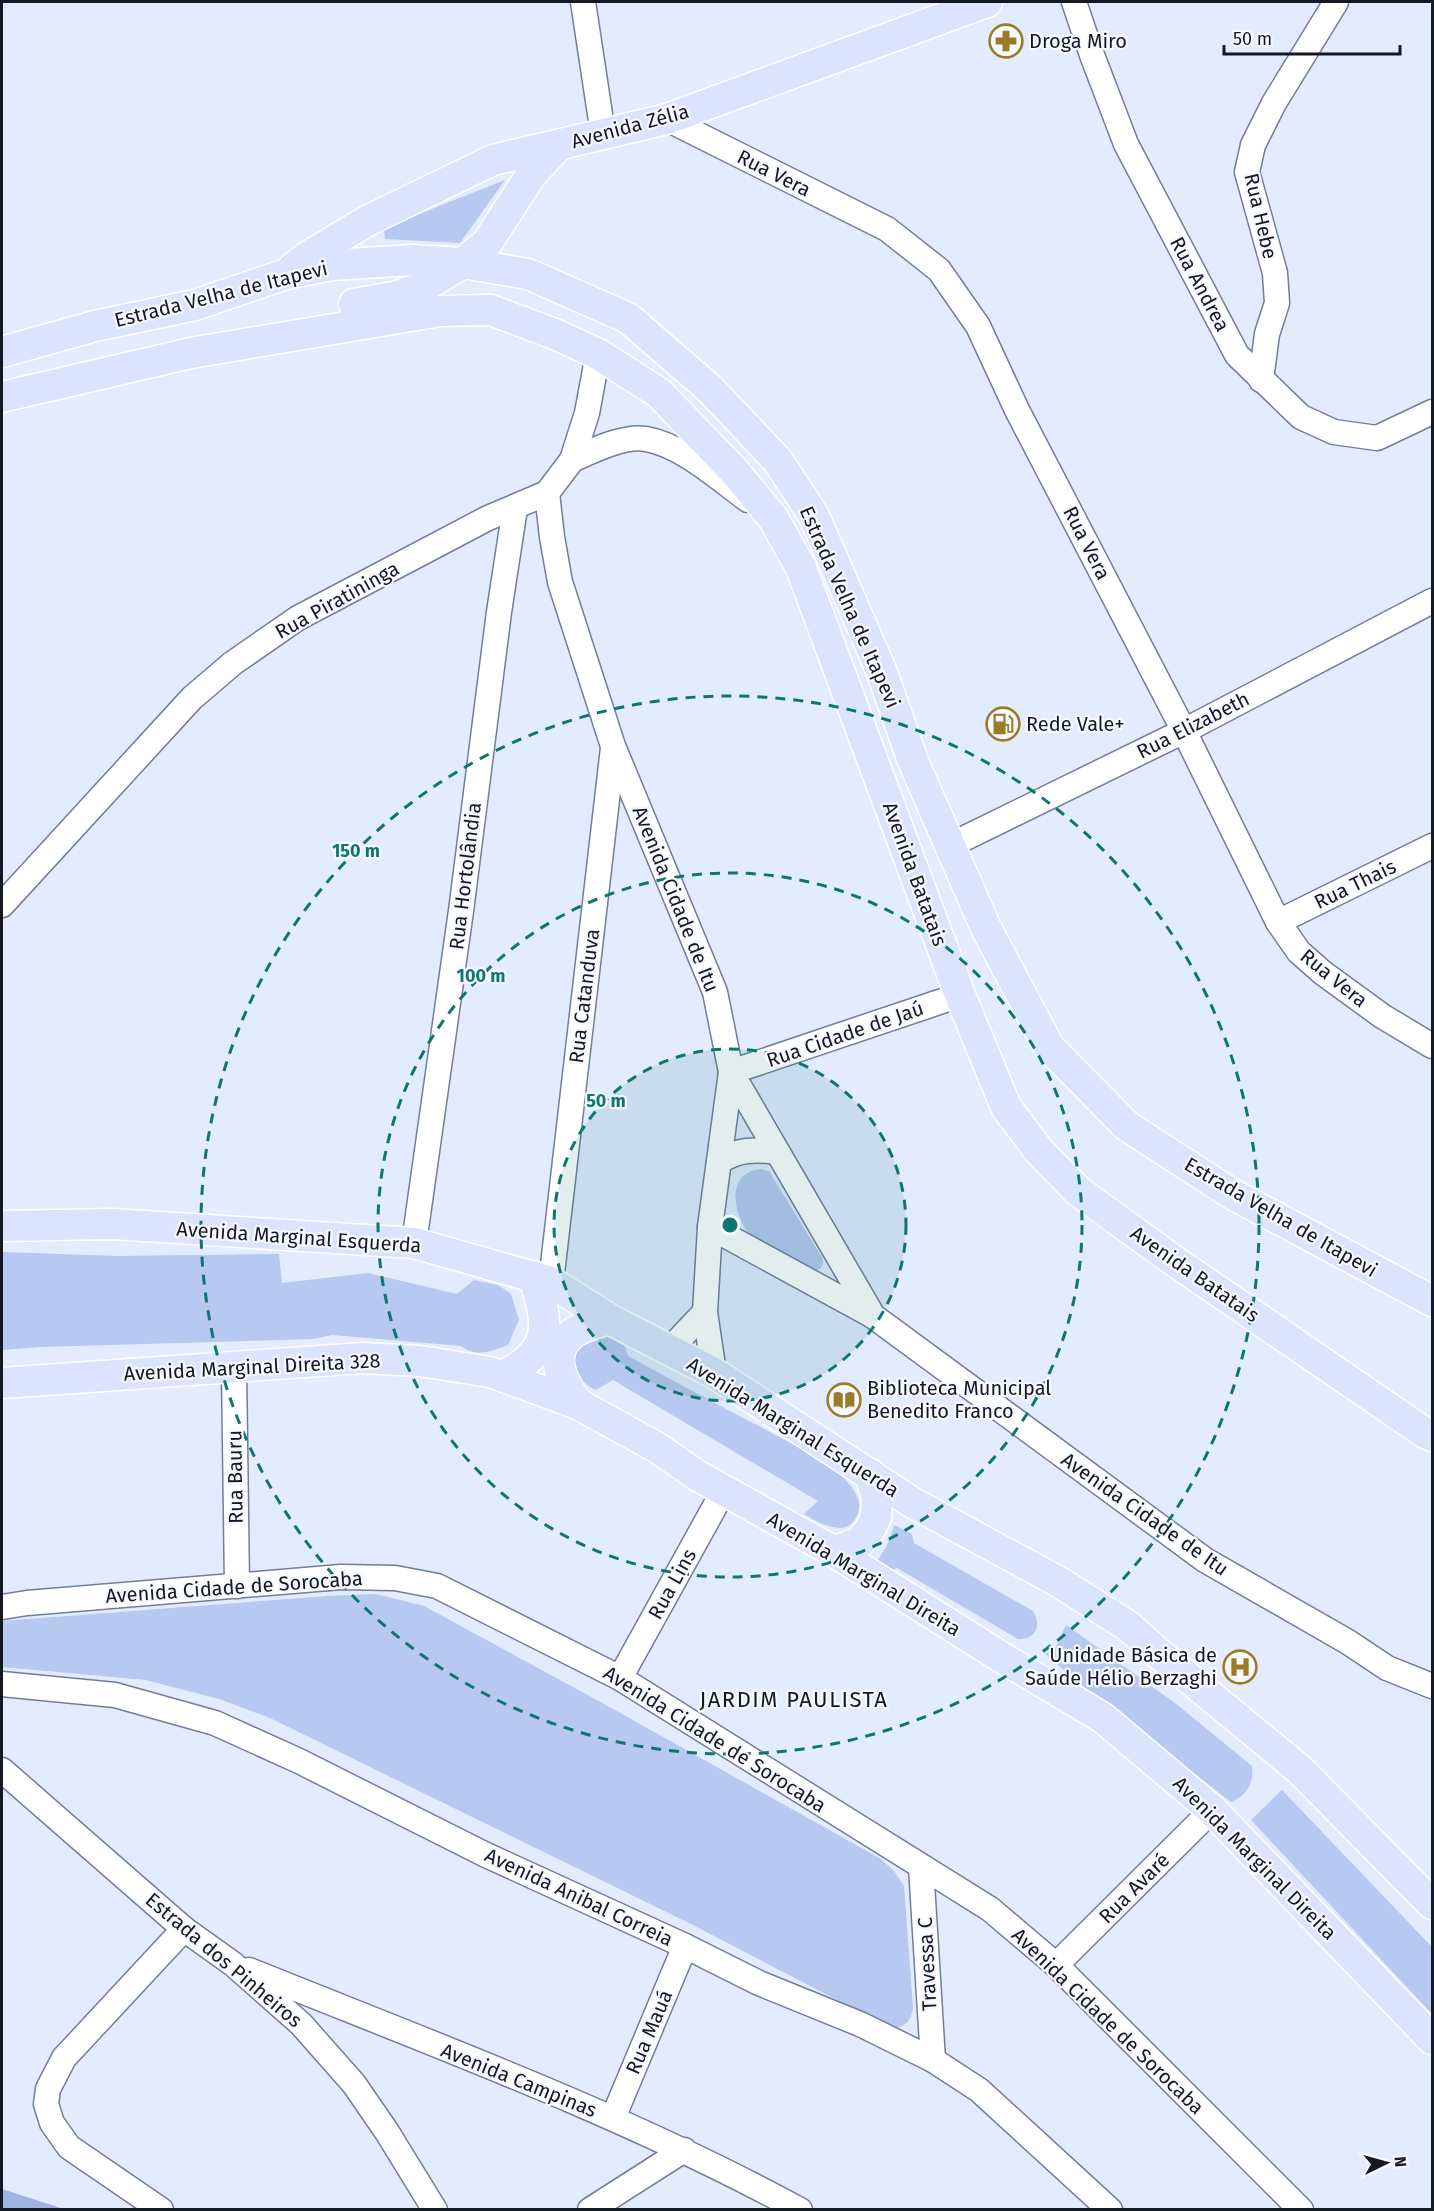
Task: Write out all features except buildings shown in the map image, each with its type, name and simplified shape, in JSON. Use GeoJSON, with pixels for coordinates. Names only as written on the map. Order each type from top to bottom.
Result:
{"type":"FeatureCollection","features":[{"type":"Feature","properties":{"kind":"main road","name":"Avenida Zélia"},"geometry":{"type":"LineString","coordinates":[[286,274],[307,257],[367,220],[493,160],[667,119],[987,2]]}},
{"type":"Feature","properties":{"kind":"main road"},"geometry":{"type":"LineString","coordinates":[[2,397],[191,353],[205,337],[223,330],[394,297],[421,288],[463,264],[487,243],[531,175],[558,146]]}},
{"type":"Feature","properties":{"kind":"main road","name":"Estrada Velha de Itapevi"},"geometry":{"type":"LineString","coordinates":[[2,352],[95,326],[195,305],[286,274],[332,266],[412,260],[463,264],[528,274],[628,318],[710,389],[778,461],[814,516],[881,670],[913,761],[986,928],[1049,1047],[1127,1126],[1232,1194],[1432,1302]]}},
{"type":"Feature","properties":{"kind":"main road","name":"Avenida Batatais"},"geometry":{"type":"LineString","coordinates":[[191,353],[441,311],[491,310],[557,335],[598,354],[658,393],[736,472],[772,518],[801,568],[960,995],[1006,1107],[1039,1151],[1077,1191],[1209,1285],[1432,1436]]}},
{"type":"Feature","properties":{"kind":"main road","name":"Avenida Marginal Esquerda"},"geometry":{"type":"LineString","coordinates":[[2,1226],[112,1224],[414,1243],[542,1279],[609,1319],[714,1373],[913,1503],[1059,1582],[1128,1626],[1300,1770],[1432,1904]]}},
{"type":"Feature","properties":{"kind":"main road"},"geometry":{"type":"LineString","coordinates":[[503,1376],[521,1367],[537,1350],[544,1329],[542,1279]]}},
{"type":"Feature","properties":{"kind":"main road"},"geometry":{"type":"LineString","coordinates":[[579,1404],[565,1385],[558,1365],[562,1343],[575,1331],[609,1319]]}},
{"type":"Feature","properties":{"kind":"main road","name":"Avenida Marginal Direita 328"},"geometry":{"type":"LineString","coordinates":[[2,1383],[363,1358],[420,1361],[490,1372],[579,1404],[656,1447],[698,1476],[724,1490]]}},
{"type":"Feature","properties":{"kind":"main road"},"geometry":{"type":"LineString","coordinates":[[833,1551],[859,1543],[876,1518],[877,1499],[870,1474]]}},
{"type":"Feature","properties":{"kind":"main road","name":"Avenida Marginal Direita"},"geometry":{"type":"LineString","coordinates":[[724,1490],[833,1551],[1103,1718],[1212,1810],[1432,2039]]}},
{"type":"Feature","properties":{"kind":"street"},"geometry":{"type":"LineString","coordinates":[[583,2],[603,134]]}},
{"type":"Feature","properties":{"kind":"street","name":"Rua Andrea"},"geometry":{"type":"LineString","coordinates":[[1074,2],[1126,144],[1237,355],[1301,417],[1334,432],[1377,438],[1432,412]]}},
{"type":"Feature","properties":{"kind":"street","name":"Rua Hebe"},"geometry":{"type":"LineString","coordinates":[[1261,380],[1268,334],[1276,303],[1275,273],[1247,172],[1253,145],[1274,103],[1336,2]]}},
{"type":"Feature","properties":{"kind":"street","name":"Rua Vera"},"geometry":{"type":"LineString","coordinates":[[667,119],[887,229],[939,270],[978,326],[1017,410],[1184,731],[1278,922],[1299,952],[1323,973],[1382,1016],[1432,1046]]}},
{"type":"Feature","properties":{"kind":"street","name":"Rua Piratininga"},"geometry":{"type":"LineString","coordinates":[[2,905],[11,886],[192,698],[233,663],[298,618],[488,518],[547,493],[572,460],[587,413],[598,354]]}},
{"type":"Feature","properties":{"kind":"street","name":"Rua Piratininga"},"geometry":{"type":"LineString","coordinates":[[572,460],[609,443],[645,438],[677,450],[772,518]]}},
{"type":"Feature","properties":{"kind":"street","name":"Avenida Cidade de Itu"},"geometry":{"type":"LineString","coordinates":[[547,493],[560,582],[613,746],[715,992],[731,1072],[873,1316]]}},
{"type":"Feature","properties":{"kind":"street","name":"Rua Hortolândia"},"geometry":{"type":"LineString","coordinates":[[414,1243],[515,508]]}},
{"type":"Feature","properties":{"kind":"street","name":"Rua Elizabeth"},"geometry":{"type":"LineString","coordinates":[[951,845],[1184,731],[1432,600]]}},
{"type":"Feature","properties":{"kind":"street","name":"Rua Catanduva"},"geometry":{"type":"LineString","coordinates":[[542,1279],[613,746]]}},
{"type":"Feature","properties":{"kind":"street","name":"Rua Thais"},"geometry":{"type":"LineString","coordinates":[[1278,922],[1432,846]]}},
{"type":"Feature","properties":{"kind":"street","name":"Rua Cidade de Jaú"},"geometry":{"type":"LineString","coordinates":[[731,1072],[960,995]]}},
{"type":"Feature","properties":{"kind":"street"},"geometry":{"type":"LineString","coordinates":[[714,1373],[705,1312],[710,1227],[731,1072]]}},
{"type":"Feature","properties":{"kind":"street"},"geometry":{"type":"LineString","coordinates":[[719,1162],[728,1155],[743,1151],[777,1152]]}},
{"type":"Feature","properties":{"kind":"street","name":"Avenida Cidade de Itu"},"geometry":{"type":"LineString","coordinates":[[710,1227],[873,1316],[1205,1560],[1348,1642],[1387,1668],[1432,1686]]}},
{"type":"Feature","properties":{"kind":"street"},"geometry":{"type":"LineString","coordinates":[[669,1350],[705,1312]]}},
{"type":"Feature","properties":{"kind":"street","name":"Rua Bauru"},"geometry":{"type":"LineString","coordinates":[[234,1368],[237,1586]]}},
{"type":"Feature","properties":{"kind":"street","name":"Rua Lins"},"geometry":{"type":"LineString","coordinates":[[620,1678],[724,1490]]}},
{"type":"Feature","properties":{"kind":"street","name":"Avenida Cidade de Sorocaba"},"geometry":{"type":"LineString","coordinates":[[2,1607],[341,1577],[395,1578],[437,1586],[620,1678],[990,1909],[1056,1965],[1301,2210]]}},
{"type":"Feature","properties":{"kind":"street","name":"Avenida Anibal Correia"},"geometry":{"type":"LineString","coordinates":[[2,1684],[115,1695],[215,1723],[299,1761],[484,1854],[685,1946],[759,1983],[860,2024],[933,2060],[979,2090],[1110,2210]]}},
{"type":"Feature","properties":{"kind":"street","name":"Estrada dos Pinheiros"},"geometry":{"type":"LineString","coordinates":[[2,1770],[183,1929],[233,1964],[301,2024],[354,2084],[387,2132],[435,2210]]}},
{"type":"Feature","properties":{"kind":"street","name":"Rua Avaré"},"geometry":{"type":"LineString","coordinates":[[1056,1965],[1212,1810]]}},
{"type":"Feature","properties":{"kind":"street","name":"Travessa C"},"geometry":{"type":"LineString","coordinates":[[921,1867],[933,2060]]}},
{"type":"Feature","properties":{"kind":"street"},"geometry":{"type":"LineString","coordinates":[[161,2210],[69,2147],[52,2123],[46,2104],[48,2089],[64,2058],[183,1929]]}},
{"type":"Feature","properties":{"kind":"street","name":"Rua Mauá"},"geometry":{"type":"LineString","coordinates":[[613,2118],[685,1946]]}},
{"type":"Feature","properties":{"kind":"street","name":"Avenida Campinas"},"geometry":{"type":"LineString","coordinates":[[233,1964],[613,2118],[684,2150],[800,2210]]}},
{"type":"Feature","properties":{"kind":"street"},"geometry":{"type":"LineString","coordinates":[[590,2210],[684,2150]]}},
{"type":"Feature","properties":{"kind":"shaded area"},"geometry":{"type":"Polygon","coordinates":[[[505,180],[460,243],[385,239],[384,228],[505,180]]]}},
{"type":"Feature","properties":{"kind":"shaded area"},"geometry":{"type":"Polygon","coordinates":[[[761,1169],[769,1171],[823,1259],[820,1269],[813,1271],[761,1245],[748,1233],[742,1223],[738,1211],[736,1188],[749,1172],[761,1169]]]}},
{"type":"Feature","properties":{"kind":"shaded area"},"geometry":{"type":"Polygon","coordinates":[[[2,1252],[118,1256],[279,1254],[282,1283],[368,1273],[457,1294],[474,1280],[498,1285],[511,1294],[519,1320],[508,1345],[478,1353],[461,1346],[332,1335],[313,1339],[2,1350],[2,1252]]]}},
{"type":"Feature","properties":{"kind":"shaded area"},"geometry":{"type":"Polygon","coordinates":[[[606,1333],[623,1342],[628,1356],[830,1465],[850,1485],[857,1497],[859,1509],[855,1519],[843,1528],[827,1526],[804,1514],[818,1501],[613,1380],[596,1390],[590,1387],[579,1377],[573,1364],[575,1350],[582,1342],[606,1333]]]}},
{"type":"Feature","properties":{"kind":"shaded area"},"geometry":{"type":"Polygon","coordinates":[[[894,1525],[912,1534],[914,1543],[1033,1611],[1037,1621],[1036,1631],[1029,1637],[1018,1639],[897,1568],[887,1572],[874,1565],[891,1536],[894,1525]]]}},
{"type":"Feature","properties":{"kind":"shaded area"},"geometry":{"type":"Polygon","coordinates":[[[376,1594],[424,1606],[881,1859],[894,1871],[904,1886],[913,2007],[907,2022],[893,2029],[693,1925],[270,1718],[219,1699],[146,1680],[2,1667],[2,1621],[376,1594]]]}},
{"type":"Feature","properties":{"kind":"shaded area"},"geometry":{"type":"Polygon","coordinates":[[[1066,1625],[1175,1703],[1252,1766],[1252,1778],[1245,1792],[1231,1802],[1108,1707],[1045,1654],[1056,1647],[1066,1625]]]}},
{"type":"Feature","properties":{"kind":"shaded area"},"geometry":{"type":"Polygon","coordinates":[[[1282,1790],[1432,1947],[1432,2014],[1251,1820],[1282,1790]]]}},
{"type":"Feature","properties":{"kind":"shaded area"},"geometry":{"type":"Polygon","coordinates":[[[2,2189],[64,2209],[2,2209],[2,2189]]]}},
{"type":"Feature","properties":{"kind":"place","name":"Droga Miro"},"geometry":{"type":"Point","coordinates":[1006,41]}},
{"type":"Feature","properties":{"kind":"place","name":"Rede Vale+"},"geometry":{"type":"Point","coordinates":[1003,724]}},
{"type":"Feature","properties":{"kind":"place","name":"Biblioteca Municipal Benedito Franco"},"geometry":{"type":"Point","coordinates":[844,1400]}},
{"type":"Feature","properties":{"kind":"place","name":"Unidade Básica de Saúde Hélio Berzaghi"},"geometry":{"type":"Point","coordinates":[1240,1667]}},
{"type":"Feature","properties":{"kind":"district","name":"JARDIM PAULISTA"},"geometry":{"type":"Point","coordinates":[794,1699]}}]}
